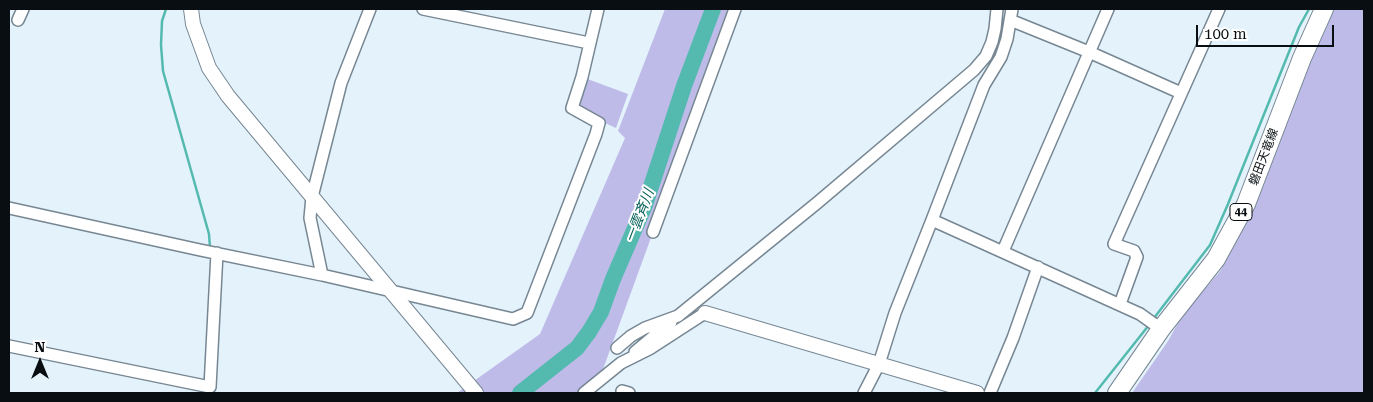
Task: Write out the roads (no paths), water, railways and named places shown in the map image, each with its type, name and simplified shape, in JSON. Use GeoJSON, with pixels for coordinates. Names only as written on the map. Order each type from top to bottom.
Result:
{"type":"FeatureCollection","features":[{"type":"Feature","properties":{"kind":"main road","name":"磐田天竜線"},"geometry":{"type":"LineString","coordinates":[[1117,393],[1161,329],[1216,259],[1246,204],[1302,58],[1324,9]]}},
{"type":"Feature","properties":{"kind":"street"},"geometry":{"type":"LineString","coordinates":[[192,9],[194,24],[209,68],[228,96],[476,393]]}},
{"type":"Feature","properties":{"kind":"street"},"geometry":{"type":"LineString","coordinates":[[322,275],[310,218],[312,197],[341,83],[370,9]]}},
{"type":"Feature","properties":{"kind":"street"},"geometry":{"type":"LineString","coordinates":[[423,9],[589,43]]}},
{"type":"Feature","properties":{"kind":"street"},"geometry":{"type":"LineString","coordinates":[[9,208],[322,275],[513,319],[527,313],[596,134],[599,123],[572,108],[582,77],[598,9]]}},
{"type":"Feature","properties":{"kind":"street"},"geometry":{"type":"LineString","coordinates":[[653,232],[735,9]]}},
{"type":"Feature","properties":{"kind":"street"},"geometry":{"type":"LineString","coordinates":[[584,393],[817,203],[974,70],[986,56],[992,42],[997,9]]}},
{"type":"Feature","properties":{"kind":"street"},"geometry":{"type":"LineString","coordinates":[[1003,251],[1108,9]]}},
{"type":"Feature","properties":{"kind":"street"},"geometry":{"type":"LineString","coordinates":[[1120,304],[1137,257],[1134,252],[1114,244],[1219,9]]}},
{"type":"Feature","properties":{"kind":"street"},"geometry":{"type":"LineString","coordinates":[[864,393],[879,364],[895,313],[984,85],[1001,57],[1007,39],[1011,14],[1088,52],[1181,93]]}},
{"type":"Feature","properties":{"kind":"street"},"geometry":{"type":"LineString","coordinates":[[932,220],[1120,304],[1140,314],[1161,329]]}},
{"type":"Feature","properties":{"kind":"street"},"geometry":{"type":"LineString","coordinates":[[9,346],[210,387],[217,253]]}},
{"type":"Feature","properties":{"kind":"street"},"geometry":{"type":"LineString","coordinates":[[990,393],[1013,338],[1038,267]]}},
{"type":"Feature","properties":{"kind":"street"},"geometry":{"type":"LineString","coordinates":[[621,363],[652,348],[705,313],[977,393]]}},
{"type":"Feature","properties":{"kind":"street"},"geometry":{"type":"LineString","coordinates":[[617,348],[631,336],[645,328],[678,316]]}},
{"type":"Feature","properties":{"kind":"waterway"},"geometry":{"type":"LineString","coordinates":[[166,9],[162,21],[163,71],[209,234],[210,248]]}},
{"type":"Feature","properties":{"kind":"waterway","name":"一雲斉川"},"geometry":{"type":"LineString","coordinates":[[520,393],[577,348],[601,312],[645,205],[684,86],[713,9]]}},
{"type":"Feature","properties":{"kind":"waterway"},"geometry":{"type":"LineString","coordinates":[[1154,318],[1210,245],[1299,27],[1309,9]]}},
{"type":"Feature","properties":{"kind":"waterway"},"geometry":{"type":"LineString","coordinates":[[1095,393],[1149,325]]}}]}
